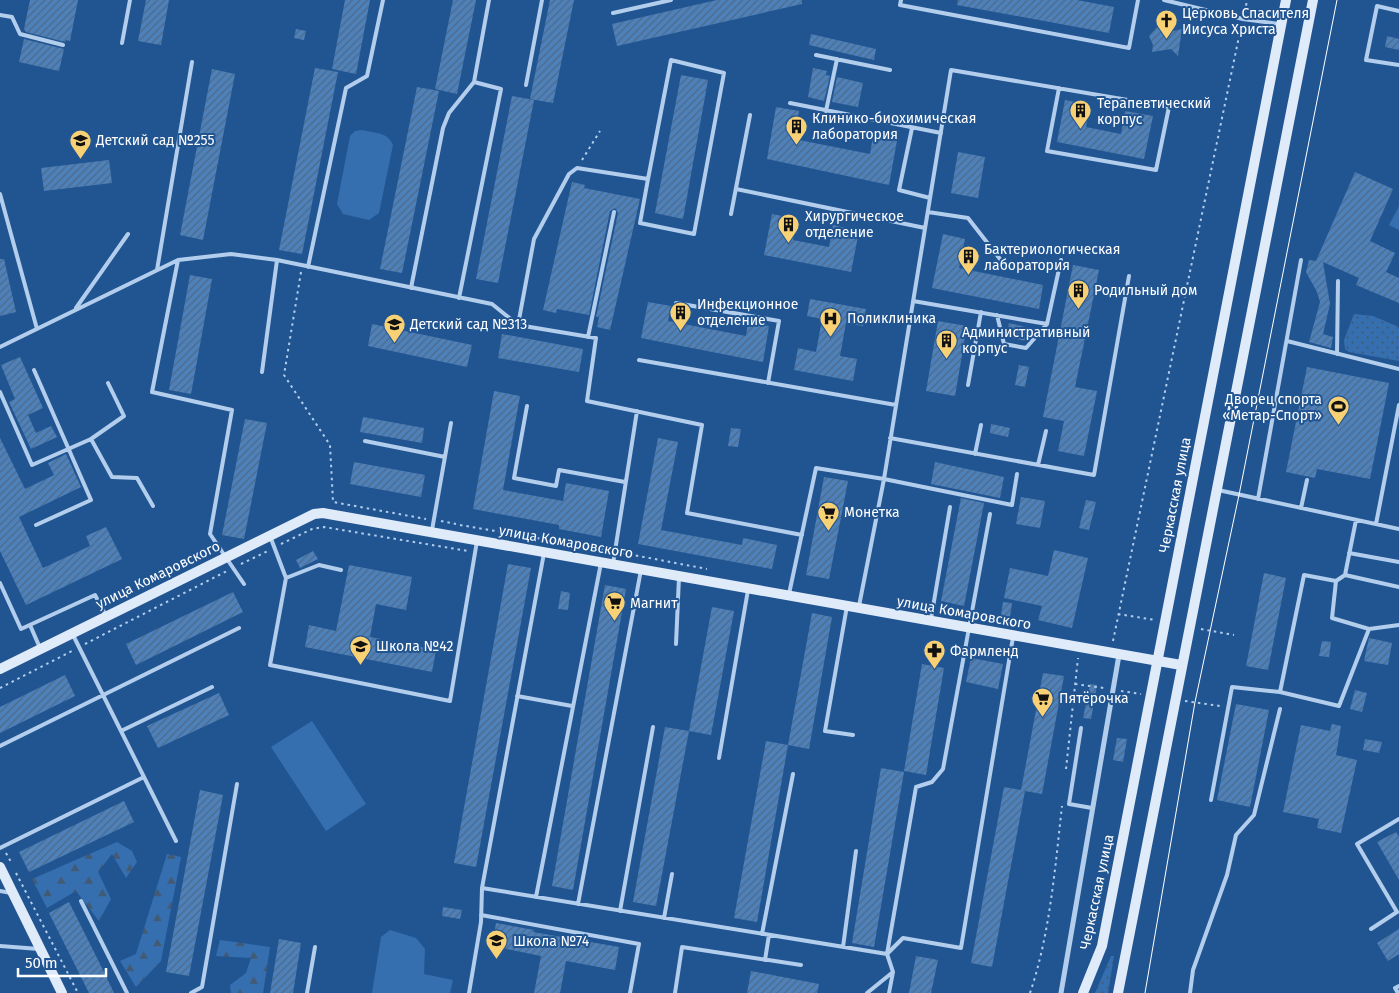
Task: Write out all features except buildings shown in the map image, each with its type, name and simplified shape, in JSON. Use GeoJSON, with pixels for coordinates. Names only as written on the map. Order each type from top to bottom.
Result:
{"type":"FeatureCollection","features":[{"type":"Feature","properties":{"kind":"main road","name":"Черкасская улица"},"geometry":{"type":"LineString","coordinates":[[1083,993],[1102,946],[1286,0]]}},
{"type":"Feature","properties":{"kind":"main road"},"geometry":{"type":"LineString","coordinates":[[1118,993],[1313,0]]}},
{"type":"Feature","properties":{"kind":"main road","name":"улица Комаровского"},"geometry":{"type":"LineString","coordinates":[[0,669],[314,514],[322,513],[431,532],[476,546],[544,552],[748,590],[1181,665]]}},
{"type":"Feature","properties":{"kind":"main road"},"geometry":{"type":"LineString","coordinates":[[0,866],[62,993]]}},
{"type":"Feature","properties":{"kind":"street"},"geometry":{"type":"LineString","coordinates":[[1061,993],[1119,655]]}},
{"type":"Feature","properties":{"kind":"lane"},"geometry":{"type":"LineString","coordinates":[[122,44],[130,0]]}},
{"type":"Feature","properties":{"kind":"lane"},"geometry":{"type":"LineString","coordinates":[[308,267],[346,88],[367,76],[383,0]]}},
{"type":"Feature","properties":{"kind":"lane"},"geometry":{"type":"LineString","coordinates":[[410,288],[443,128],[449,113],[474,82],[490,0]]}},
{"type":"Feature","properties":{"kind":"lane"},"geometry":{"type":"LineString","coordinates":[[526,85],[542,0]]}},
{"type":"Feature","properties":{"kind":"lane"},"geometry":{"type":"LineString","coordinates":[[613,13],[669,0]]}},
{"type":"Feature","properties":{"kind":"lane"},"geometry":{"type":"LineString","coordinates":[[901,0],[900,5],[1129,48],[1138,0]]}},
{"type":"Feature","properties":{"kind":"lane"},"geometry":{"type":"LineString","coordinates":[[1164,0],[1243,19],[1282,25]]}},
{"type":"Feature","properties":{"kind":"lane"},"geometry":{"type":"LineString","coordinates":[[1399,11],[1378,6],[1366,60],[1399,65]]}},
{"type":"Feature","properties":{"kind":"lane"},"geometry":{"type":"LineString","coordinates":[[0,15],[12,17],[20,34],[63,45]]}},
{"type":"Feature","properties":{"kind":"lane"},"geometry":{"type":"LineString","coordinates":[[816,55],[890,70]]}},
{"type":"Feature","properties":{"kind":"lane"},"geometry":{"type":"LineString","coordinates":[[826,110],[837,58]]}},
{"type":"Feature","properties":{"kind":"lane"},"geometry":{"type":"LineString","coordinates":[[671,60],[724,73],[694,234],[640,223],[648,179],[671,60]]}},
{"type":"Feature","properties":{"kind":"lane"},"geometry":{"type":"LineString","coordinates":[[156,270],[192,62]]}},
{"type":"Feature","properties":{"kind":"lane"},"geometry":{"type":"LineString","coordinates":[[858,608],[884,479],[951,70],[1059,88],[1169,107],[1156,170],[1047,151],[1059,88]]}},
{"type":"Feature","properties":{"kind":"lane"},"geometry":{"type":"LineString","coordinates":[[459,298],[501,90],[474,82]]}},
{"type":"Feature","properties":{"kind":"lane"},"geometry":{"type":"LineString","coordinates":[[790,103],[941,133]]}},
{"type":"Feature","properties":{"kind":"lane"},"geometry":{"type":"LineString","coordinates":[[730,214],[750,115]]}},
{"type":"Feature","properties":{"kind":"lane"},"geometry":{"type":"LineString","coordinates":[[912,128],[900,190],[930,198]]}},
{"type":"Feature","properties":{"kind":"lane"},"geometry":{"type":"LineString","coordinates":[[518,325],[534,239],[569,174],[577,168],[648,179]]}},
{"type":"Feature","properties":{"kind":"lane"},"geometry":{"type":"LineString","coordinates":[[736,188],[925,228]]}},
{"type":"Feature","properties":{"kind":"lane"},"geometry":{"type":"LineString","coordinates":[[0,194],[36,329]]}},
{"type":"Feature","properties":{"kind":"lane"},"geometry":{"type":"LineString","coordinates":[[588,337],[614,212]]}},
{"type":"Feature","properties":{"kind":"lane"},"geometry":{"type":"LineString","coordinates":[[928,212],[968,218],[1000,259]]}},
{"type":"Feature","properties":{"kind":"lane"},"geometry":{"type":"LineString","coordinates":[[75,310],[128,234]]}},
{"type":"Feature","properties":{"kind":"lane"},"geometry":{"type":"LineString","coordinates":[[0,347],[178,260],[231,254],[277,260],[492,304],[518,325],[596,338],[587,401],[702,425],[687,513],[802,535]]}},
{"type":"Feature","properties":{"kind":"lane"},"geometry":{"type":"LineString","coordinates":[[178,260],[152,392],[232,410],[210,534],[244,584]]}},
{"type":"Feature","properties":{"kind":"lane"},"geometry":{"type":"LineString","coordinates":[[262,372],[277,260]]}},
{"type":"Feature","properties":{"kind":"lane"},"geometry":{"type":"LineString","coordinates":[[997,315],[1004,344],[1026,348],[1047,324],[1060,260]]}},
{"type":"Feature","properties":{"kind":"lane"},"geometry":{"type":"LineString","coordinates":[[1258,499],[1302,260]]}},
{"type":"Feature","properties":{"kind":"lane"},"geometry":{"type":"LineString","coordinates":[[890,438],[1094,475],[1128,276]]}},
{"type":"Feature","properties":{"kind":"lane"},"geometry":{"type":"LineString","coordinates":[[1337,354],[1338,281]]}},
{"type":"Feature","properties":{"kind":"lane"},"geometry":{"type":"LineString","coordinates":[[913,301],[1047,324]]}},
{"type":"Feature","properties":{"kind":"lane"},"geometry":{"type":"LineString","coordinates":[[676,302],[780,321],[768,383]]}},
{"type":"Feature","properties":{"kind":"lane"},"geometry":{"type":"LineString","coordinates":[[968,385],[981,312]]}},
{"type":"Feature","properties":{"kind":"lane"},"geometry":{"type":"LineString","coordinates":[[1287,341],[1399,369]]}},
{"type":"Feature","properties":{"kind":"lane"},"geometry":{"type":"LineString","coordinates":[[639,360],[896,405]]}},
{"type":"Feature","properties":{"kind":"lane"},"geometry":{"type":"LineString","coordinates":[[34,370],[67,450],[91,500],[36,525]]}},
{"type":"Feature","properties":{"kind":"lane"},"geometry":{"type":"LineString","coordinates":[[0,392],[2,402],[32,465],[91,439],[124,416],[108,382]]}},
{"type":"Feature","properties":{"kind":"lane"},"geometry":{"type":"LineString","coordinates":[[1376,524],[1399,405]]}},
{"type":"Feature","properties":{"kind":"lane"},"geometry":{"type":"LineString","coordinates":[[527,406],[514,478],[556,486],[559,470],[625,482]]}},
{"type":"Feature","properties":{"kind":"lane"},"geometry":{"type":"LineString","coordinates":[[613,565],[638,411]]}},
{"type":"Feature","properties":{"kind":"lane"},"geometry":{"type":"LineString","coordinates":[[431,532],[451,423]]}},
{"type":"Feature","properties":{"kind":"lane"},"geometry":{"type":"LineString","coordinates":[[975,454],[981,426]]}},
{"type":"Feature","properties":{"kind":"lane"},"geometry":{"type":"LineString","coordinates":[[1038,465],[1046,431]]}},
{"type":"Feature","properties":{"kind":"lane"},"geometry":{"type":"LineString","coordinates":[[91,439],[112,477],[137,478],[153,506]]}},
{"type":"Feature","properties":{"kind":"lane"},"geometry":{"type":"LineString","coordinates":[[365,440],[445,457]]}},
{"type":"Feature","properties":{"kind":"lane"},"geometry":{"type":"LineString","coordinates":[[789,596],[816,468],[884,479],[1012,505],[1017,474]]}},
{"type":"Feature","properties":{"kind":"lane"},"geometry":{"type":"LineString","coordinates":[[1301,508],[1307,480]]}},
{"type":"Feature","properties":{"kind":"lane"},"geometry":{"type":"LineString","coordinates":[[1216,490],[1399,530]]}},
{"type":"Feature","properties":{"kind":"lane"},"geometry":{"type":"LineString","coordinates":[[930,621],[950,507]]}},
{"type":"Feature","properties":{"kind":"lane"},"geometry":{"type":"LineString","coordinates":[[889,993],[893,972],[887,954],[916,787],[932,782],[943,769],[990,514]]}},
{"type":"Feature","properties":{"kind":"lane"},"geometry":{"type":"LineString","coordinates":[[1280,692],[1304,575],[1336,581],[1345,575],[1356,520]]}},
{"type":"Feature","properties":{"kind":"lane"},"geometry":{"type":"LineString","coordinates":[[270,536],[286,578],[270,665],[450,701],[476,546]]}},
{"type":"Feature","properties":{"kind":"lane"},"geometry":{"type":"LineString","coordinates":[[469,993],[481,915],[482,888],[544,552]]}},
{"type":"Feature","properties":{"kind":"lane"},"geometry":{"type":"LineString","coordinates":[[1349,553],[1399,562]]}},
{"type":"Feature","properties":{"kind":"lane"},"geometry":{"type":"LineString","coordinates":[[536,897],[601,563]]}},
{"type":"Feature","properties":{"kind":"lane"},"geometry":{"type":"LineString","coordinates":[[286,578],[319,565],[342,570]]}},
{"type":"Feature","properties":{"kind":"lane"},"geometry":{"type":"LineString","coordinates":[[578,904],[641,570]]}},
{"type":"Feature","properties":{"kind":"lane"},"geometry":{"type":"LineString","coordinates":[[1345,575],[1399,587]]}},
{"type":"Feature","properties":{"kind":"lane"},"geometry":{"type":"LineString","coordinates":[[676,644],[679,577]]}},
{"type":"Feature","properties":{"kind":"lane"},"geometry":{"type":"LineString","coordinates":[[1336,581],[1332,618],[1369,629],[1399,625]]}},
{"type":"Feature","properties":{"kind":"lane"},"geometry":{"type":"LineString","coordinates":[[0,583],[21,629],[95,594],[106,616]]}},
{"type":"Feature","properties":{"kind":"lane"},"geometry":{"type":"LineString","coordinates":[[719,758],[748,590]]}},
{"type":"Feature","properties":{"kind":"lane"},"geometry":{"type":"LineString","coordinates":[[847,606],[825,731],[853,735]]}},
{"type":"Feature","properties":{"kind":"lane"},"geometry":{"type":"LineString","coordinates":[[30,625],[41,649]]}},
{"type":"Feature","properties":{"kind":"lane"},"geometry":{"type":"LineString","coordinates":[[0,746],[103,697],[239,628]]}},
{"type":"Feature","properties":{"kind":"lane"},"geometry":{"type":"LineString","coordinates":[[1211,800],[1232,687],[1280,692],[1339,706],[1369,629]]}},
{"type":"Feature","properties":{"kind":"lane"},"geometry":{"type":"LineString","coordinates":[[72,633],[176,841]]}},
{"type":"Feature","properties":{"kind":"lane"},"geometry":{"type":"LineString","coordinates":[[887,954],[903,938],[961,948],[1013,636]]}},
{"type":"Feature","properties":{"kind":"lane"},"geometry":{"type":"LineString","coordinates":[[121,731],[212,687]]}},
{"type":"Feature","properties":{"kind":"lane"},"geometry":{"type":"LineString","coordinates":[[517,696],[572,706]]}},
{"type":"Feature","properties":{"kind":"lane"},"geometry":{"type":"LineString","coordinates":[[1190,993],[1192,970],[1227,875],[1236,835],[1254,815],[1280,709]]}},
{"type":"Feature","properties":{"kind":"lane"},"geometry":{"type":"LineString","coordinates":[[620,911],[653,727]]}},
{"type":"Feature","properties":{"kind":"lane"},"geometry":{"type":"LineString","coordinates":[[1081,728],[1069,804],[1092,808]]}},
{"type":"Feature","properties":{"kind":"lane"},"geometry":{"type":"LineString","coordinates":[[762,934],[793,774]]}},
{"type":"Feature","properties":{"kind":"lane"},"geometry":{"type":"LineString","coordinates":[[1,847],[144,777]]}},
{"type":"Feature","properties":{"kind":"lane"},"geometry":{"type":"LineString","coordinates":[[192,993],[202,987],[237,784]]}},
{"type":"Feature","properties":{"kind":"lane"},"geometry":{"type":"LineString","coordinates":[[1371,929],[1397,912],[1357,844],[1399,819]]}},
{"type":"Feature","properties":{"kind":"lane"},"geometry":{"type":"LineString","coordinates":[[843,947],[856,851]]}},
{"type":"Feature","properties":{"kind":"lane"},"geometry":{"type":"LineString","coordinates":[[664,918],[672,874]]}},
{"type":"Feature","properties":{"kind":"lane"},"geometry":{"type":"LineString","coordinates":[[482,888],[887,954]]}},
{"type":"Feature","properties":{"kind":"lane"},"geometry":{"type":"LineString","coordinates":[[0,891],[13,893]]}},
{"type":"Feature","properties":{"kind":"lane"},"geometry":{"type":"LineString","coordinates":[[81,901],[127,993]]}},
{"type":"Feature","properties":{"kind":"lane"},"geometry":{"type":"LineString","coordinates":[[481,915],[639,944],[630,993]]}},
{"type":"Feature","properties":{"kind":"lane"},"geometry":{"type":"LineString","coordinates":[[765,960],[769,935]]}},
{"type":"Feature","properties":{"kind":"lane"},"geometry":{"type":"LineString","coordinates":[[0,946],[39,949]]}},
{"type":"Feature","properties":{"kind":"lane"},"geometry":{"type":"LineString","coordinates":[[307,993],[315,947]]}},
{"type":"Feature","properties":{"kind":"lane"},"geometry":{"type":"LineString","coordinates":[[675,993],[682,948],[802,965]]}},
{"type":"Feature","properties":{"kind":"lane"},"geometry":{"type":"LineString","coordinates":[[867,993],[893,972]]}},
{"type":"Feature","properties":{"kind":"lane"},"geometry":{"type":"LineString","coordinates":[[1398,993],[1395,988],[1399,986]]}},
{"type":"Feature","properties":{"kind":"path"},"geometry":{"type":"LineString","coordinates":[[1119,655],[1111,648],[1247,0]]}},
{"type":"Feature","properties":{"kind":"path"},"geometry":{"type":"LineString","coordinates":[[577,168],[600,131]]}},
{"type":"Feature","properties":{"kind":"path"},"geometry":{"type":"LineString","coordinates":[[0,688],[312,529],[324,527],[476,546]]}},
{"type":"Feature","properties":{"kind":"path"},"geometry":{"type":"LineString","coordinates":[[1066,769],[1079,658],[1070,656]]}},
{"type":"Feature","properties":{"kind":"path"},"geometry":{"type":"LineString","coordinates":[[1075,684],[1112,690]]}},
{"type":"Feature","properties":{"kind":"path"},"geometry":{"type":"LineString","coordinates":[[1030,993],[1038,971],[1054,874],[1062,798]]}},
{"type":"Feature","properties":{"kind":"path"},"geometry":{"type":"LineString","coordinates":[[1,847],[12,864]]}},
{"type":"Feature","properties":{"kind":"path"},"geometry":{"type":"LineString","coordinates":[[16,872],[78,993]]}},
{"type":"Feature","properties":{"kind":"green space"},"geometry":{"type":"Polygon","coordinates":[[[362,130],[384,135],[393,145],[379,213],[369,220],[343,214],[337,204],[350,136],[355,131],[362,130]]]}},
{"type":"Feature","properties":{"kind":"green space"},"geometry":{"type":"Polygon","coordinates":[[[1399,206],[1399,230],[1389,225],[1399,206]]]}},
{"type":"Feature","properties":{"kind":"green space"},"geometry":{"type":"Polygon","coordinates":[[[1354,314],[1373,316],[1399,327],[1399,361],[1349,352],[1345,349],[1344,340],[1354,314]]]}},
{"type":"Feature","properties":{"kind":"green space"},"geometry":{"type":"Polygon","coordinates":[[[312,721],[366,804],[326,831],[271,747],[312,721]]]}},
{"type":"Feature","properties":{"kind":"green space"},"geometry":{"type":"Polygon","coordinates":[[[117,842],[132,851],[137,862],[126,878],[112,854],[98,872],[111,899],[99,921],[76,891],[47,908],[32,879],[117,842]]]}},
{"type":"Feature","properties":{"kind":"green space"},"geometry":{"type":"Polygon","coordinates":[[[167,854],[181,857],[161,961],[136,987],[120,961],[136,954],[167,854]]]}},
{"type":"Feature","properties":{"kind":"green space"},"geometry":{"type":"Polygon","coordinates":[[[390,930],[416,938],[425,949],[424,974],[453,980],[450,993],[372,993],[381,937],[390,930]]]}},
{"type":"Feature","properties":{"kind":"green space"},"geometry":{"type":"Polygon","coordinates":[[[220,940],[270,947],[263,993],[231,993],[230,985],[246,973],[251,958],[216,956],[220,940]]]}},
{"type":"Feature","properties":{"kind":"green space"},"geometry":{"type":"Polygon","coordinates":[[[1111,956],[1114,956],[1108,993],[1095,993],[1111,956]]]}},
{"type":"Feature","properties":{"kind":"tram line"},"geometry":{"type":"LineString","coordinates":[[1145,993],[1195,702],[1239,495],[1337,0]]}},
{"type":"Feature","properties":{"kind":"place","name":"Церковь Спасителя Иисуса Христа"},"geometry":{"type":"Point","coordinates":[1166,40]}},
{"type":"Feature","properties":{"kind":"place","name":"Терапевтический корпус"},"geometry":{"type":"Point","coordinates":[1081,130]}},
{"type":"Feature","properties":{"kind":"place","name":"Клинико-биохимическая лаборатория"},"geometry":{"type":"Point","coordinates":[796,145]}},
{"type":"Feature","properties":{"kind":"place","name":"Детский сад №255"},"geometry":{"type":"Point","coordinates":[80,159]}},
{"type":"Feature","properties":{"kind":"place","name":"Хирургическое отделение"},"geometry":{"type":"Point","coordinates":[789,243]}},
{"type":"Feature","properties":{"kind":"place","name":"Бактериологическая лаборатория"},"geometry":{"type":"Point","coordinates":[968,276]}},
{"type":"Feature","properties":{"kind":"place","name":"Родильный дом"},"geometry":{"type":"Point","coordinates":[1078,309]}},
{"type":"Feature","properties":{"kind":"place","name":"Инфекционное отделение"},"geometry":{"type":"Point","coordinates":[681,331]}},
{"type":"Feature","properties":{"kind":"place","name":"Поликлиника"},"geometry":{"type":"Point","coordinates":[831,337]}},
{"type":"Feature","properties":{"kind":"place","name":"Детский сад №313"},"geometry":{"type":"Point","coordinates":[394,343]}},
{"type":"Feature","properties":{"kind":"place","name":"Административный корпус"},"geometry":{"type":"Point","coordinates":[946,359]}},
{"type":"Feature","properties":{"kind":"place","name":"Дворец спорта «Метар-Спорт»"},"geometry":{"type":"Point","coordinates":[1338,426]}},
{"type":"Feature","properties":{"kind":"place","name":"Монетка"},"geometry":{"type":"Point","coordinates":[828,531]}},
{"type":"Feature","properties":{"kind":"place","name":"Магнит"},"geometry":{"type":"Point","coordinates":[614,622]}},
{"type":"Feature","properties":{"kind":"place","name":"Школа №42"},"geometry":{"type":"Point","coordinates":[360,665]}},
{"type":"Feature","properties":{"kind":"place","name":"Фармленд"},"geometry":{"type":"Point","coordinates":[934,670]}},
{"type":"Feature","properties":{"kind":"place","name":"Пятёрочка"},"geometry":{"type":"Point","coordinates":[1043,717]}},
{"type":"Feature","properties":{"kind":"place","name":"Школа №74"},"geometry":{"type":"Point","coordinates":[497,960]}}]}
